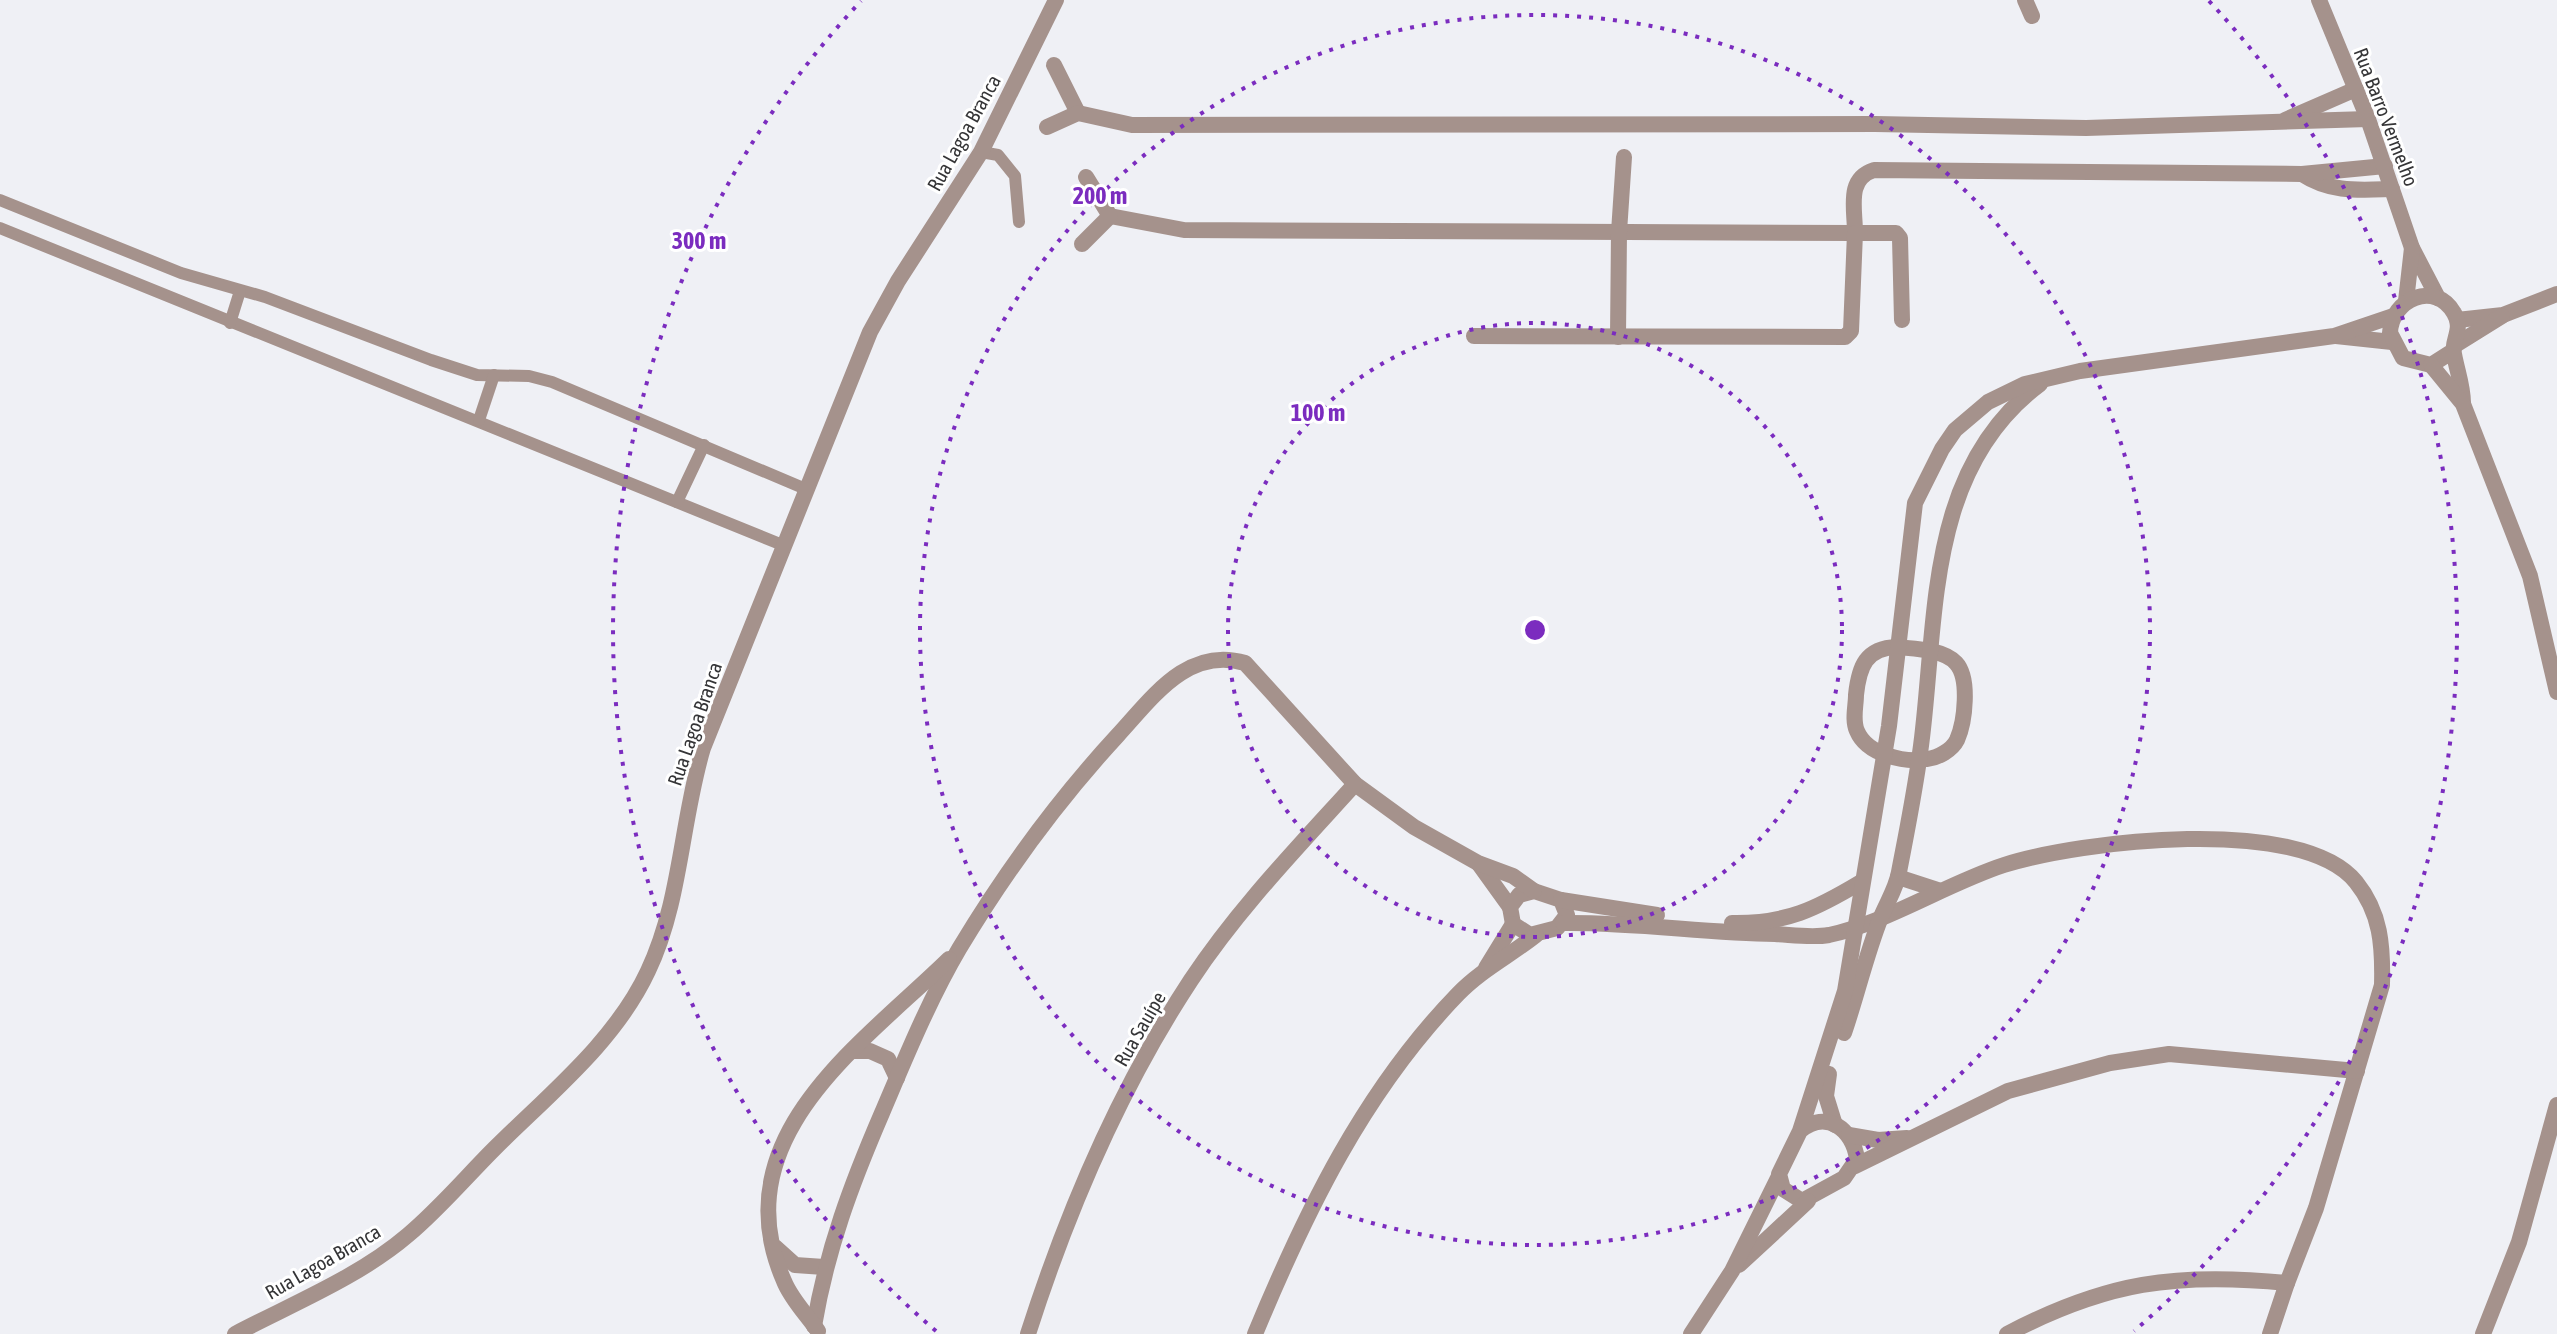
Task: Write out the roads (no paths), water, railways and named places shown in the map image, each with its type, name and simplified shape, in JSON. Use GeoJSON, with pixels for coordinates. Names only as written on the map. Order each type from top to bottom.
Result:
{"type":"FeatureCollection","features":[{"type":"Feature","properties":{"kind":"street","name":"Rua Lagoa Branca"},"geometry":{"type":"LineString","coordinates":[[235,1334],[352,1271],[408,1235],[591,1052],[626,1011],[648,972],[666,925],[693,782],[703,748],[880,310],[981,152],[1056,0]]}},
{"type":"Feature","properties":{"kind":"street","name":"Rua Barro Vermelho"},"geometry":{"type":"LineString","coordinates":[[2319,0],[2368,119],[2412,248],[2438,298]]}},
{"type":"Feature","properties":{"kind":"street"},"geometry":{"type":"LineString","coordinates":[[1054,65],[1078,113]]}},
{"type":"Feature","properties":{"kind":"street"},"geometry":{"type":"LineString","coordinates":[[2276,124],[2356,89]]}},
{"type":"Feature","properties":{"kind":"street"},"geometry":{"type":"LineString","coordinates":[[1047,127],[1078,113],[1132,125],[1875,124],[2086,128],[2368,119]]}},
{"type":"Feature","properties":{"kind":"street"},"geometry":{"type":"LineString","coordinates":[[1618,337],[1619,232],[1624,157]]}},
{"type":"Feature","properties":{"kind":"street"},"geometry":{"type":"LineString","coordinates":[[1474,336],[1845,337],[1851,331],[1855,183],[1861,174],[1874,170],[2302,174],[2385,166]]}},
{"type":"Feature","properties":{"kind":"street"},"geometry":{"type":"LineString","coordinates":[[2302,174],[2318,185],[2342,190],[2392,189]]}},
{"type":"Feature","properties":{"kind":"street"},"geometry":{"type":"LineString","coordinates":[[1086,177],[1110,216],[1184,230],[1896,233],[1900,238],[1902,320]]}},
{"type":"Feature","properties":{"kind":"street"},"geometry":{"type":"LineString","coordinates":[[1082,244],[1110,216]]}},
{"type":"Feature","properties":{"kind":"street"},"geometry":{"type":"LineString","coordinates":[[1835,1125],[1826,1088],[1842,1024],[1861,882],[1885,755],[1915,503],[1933,463],[1955,430],[1988,402],[2008,391],[2080,371],[2334,336],[2393,316],[2406,301],[2412,248]]}},
{"type":"Feature","properties":{"kind":"street"},"geometry":{"type":"LineString","coordinates":[[2431,365],[2503,315],[2557,294]]}},
{"type":"Feature","properties":{"kind":"street"},"geometry":{"type":"LineString","coordinates":[[2406,301],[2427,296],[2438,298],[2453,311],[2457,320],[2455,347],[2463,404],[2530,576],[2557,692]]}},
{"type":"Feature","properties":{"kind":"street"},"geometry":{"type":"LineString","coordinates":[[2457,320],[2503,315]]}},
{"type":"Feature","properties":{"kind":"street"},"geometry":{"type":"LineString","coordinates":[[2393,316],[2392,342],[2403,358],[2431,365],[2463,404]]}},
{"type":"Feature","properties":{"kind":"street"},"geometry":{"type":"LineString","coordinates":[[2334,336],[2392,342]]}},
{"type":"Feature","properties":{"kind":"street"},"geometry":{"type":"LineString","coordinates":[[1691,1334],[1732,1271],[1800,1131],[1898,877],[1919,760],[1951,508],[1961,483],[1990,433],[2048,379]]}},
{"type":"Feature","properties":{"kind":"street"},"geometry":{"type":"LineString","coordinates":[[1880,648],[1931,652],[1956,663],[1964,689],[1957,740],[1940,755],[1919,760],[1885,755],[1867,744],[1857,731],[1858,676],[1866,657],[1880,648]]}},
{"type":"Feature","properties":{"kind":"street"},"geometry":{"type":"LineString","coordinates":[[817,1330],[824,1267],[847,1198],[897,1078],[959,950],[1027,849],[1100,755],[1186,667],[1224,657],[1245,663],[1355,784],[1414,827],[1478,863],[1513,876],[1534,891],[1561,900],[1664,916],[1735,923],[1765,922],[1800,915],[1861,882]]}},
{"type":"Feature","properties":{"kind":"street","name":"Rua Sauípe"},"geometry":{"type":"LineString","coordinates":[[1028,1334],[1044,1285],[1097,1156],[1129,1089],[1191,980],[1250,900],[1355,784]]}},
{"type":"Feature","properties":{"kind":"street"},"geometry":{"type":"LineString","coordinates":[[1255,1334],[1288,1254],[1331,1165],[1393,1071],[1458,993],[1485,969],[1536,935],[1563,923],[1633,922],[1709,931],[1814,936],[1857,926],[2006,864],[2136,843],[2237,839],[2297,847],[2333,864],[2354,880],[2375,912],[2383,946],[2382,985],[2357,1071],[2316,1208],[2270,1334]]}},
{"type":"Feature","properties":{"kind":"street"},"geometry":{"type":"LineString","coordinates":[[1478,863],[1524,933],[1536,935]]}},
{"type":"Feature","properties":{"kind":"street"},"geometry":{"type":"LineString","coordinates":[[1898,877],[1938,890]]}},
{"type":"Feature","properties":{"kind":"street"},"geometry":{"type":"LineString","coordinates":[[1485,969],[1519,895],[1534,891]]}},
{"type":"Feature","properties":{"kind":"street"},"geometry":{"type":"LineString","coordinates":[[1561,900],[1567,910],[1563,923]]}},
{"type":"Feature","properties":{"kind":"street"},"geometry":{"type":"LineString","coordinates":[[817,1330],[785,1284],[772,1242],[770,1188],[775,1164],[804,1102],[825,1076],[959,950]]}},
{"type":"Feature","properties":{"kind":"street"},"geometry":{"type":"LineString","coordinates":[[854,1051],[870,1051],[888,1059],[897,1078]]}},
{"type":"Feature","properties":{"kind":"street"},"geometry":{"type":"LineString","coordinates":[[1732,1271],[1808,1201],[1844,1178],[1855,1166],[1879,1157],[1908,1138],[2008,1091],[2110,1063],[2169,1054],[2357,1071]]}},
{"type":"Feature","properties":{"kind":"street"},"geometry":{"type":"LineString","coordinates":[[2483,1334],[2519,1242],[2557,1105]]}},
{"type":"Feature","properties":{"kind":"street"},"geometry":{"type":"LineString","coordinates":[[1800,1131],[1815,1121],[1835,1125],[1849,1135],[1878,1140],[1908,1138]]}},
{"type":"Feature","properties":{"kind":"street"},"geometry":{"type":"LineString","coordinates":[[1849,1135],[1856,1151],[1855,1166]]}},
{"type":"Feature","properties":{"kind":"street"},"geometry":{"type":"LineString","coordinates":[[1778,1178],[1789,1195],[1808,1201]]}},
{"type":"Feature","properties":{"kind":"street"},"geometry":{"type":"LineString","coordinates":[[772,1242],[795,1265],[824,1267]]}},
{"type":"Feature","properties":{"kind":"street"},"geometry":{"type":"LineString","coordinates":[[2007,1334],[2082,1299],[2171,1278],[2225,1277],[2287,1283]]}},
{"type":"Feature","properties":{"kind":"lane"},"geometry":{"type":"LineString","coordinates":[[981,152],[998,155],[1015,176],[1019,222]]}},
{"type":"Feature","properties":{"kind":"lane"},"geometry":{"type":"LineString","coordinates":[[0,200],[181,273],[265,297],[431,360],[477,375],[529,376],[552,382],[808,490]]}},
{"type":"Feature","properties":{"kind":"lane"},"geometry":{"type":"LineString","coordinates":[[0,228],[785,546]]}},
{"type":"Feature","properties":{"kind":"lane"},"geometry":{"type":"LineString","coordinates":[[230,323],[240,291]]}},
{"type":"Feature","properties":{"kind":"lane"},"geometry":{"type":"LineString","coordinates":[[479,420],[494,375]]}},
{"type":"Feature","properties":{"kind":"lane"},"geometry":{"type":"LineString","coordinates":[[677,502],[704,445]]}}]}
